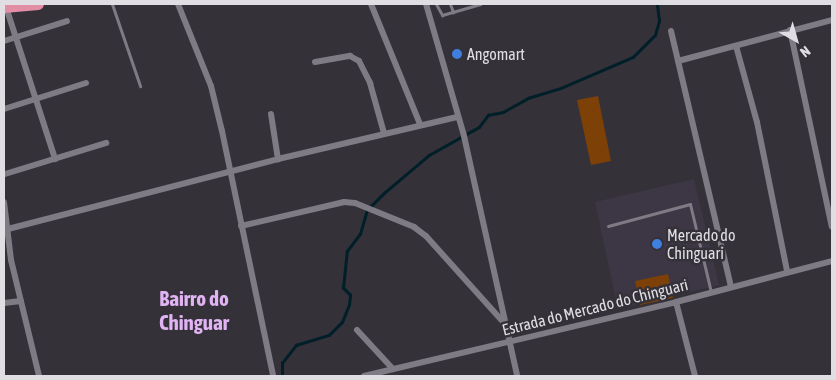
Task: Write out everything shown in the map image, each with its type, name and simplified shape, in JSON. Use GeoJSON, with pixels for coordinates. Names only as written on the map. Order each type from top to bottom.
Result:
{"type":"FeatureCollection","features":[{"type":"Feature","properties":{"kind":"highway"},"geometry":{"type":"LineString","coordinates":[[5,7],[38,4]]}},
{"type":"Feature","properties":{"kind":"street"},"geometry":{"type":"LineString","coordinates":[[178,4],[210,86],[273,376]]}},
{"type":"Feature","properties":{"kind":"street"},"geometry":{"type":"LineString","coordinates":[[371,4],[420,124]]}},
{"type":"Feature","properties":{"kind":"street"},"geometry":{"type":"LineString","coordinates":[[426,4],[451,82],[457,117],[464,136],[518,376]]}},
{"type":"Feature","properties":{"kind":"street"},"geometry":{"type":"LineString","coordinates":[[5,7],[55,159]]}},
{"type":"Feature","properties":{"kind":"street"},"geometry":{"type":"LineString","coordinates":[[678,61],[832,20]]}},
{"type":"Feature","properties":{"kind":"street"},"geometry":{"type":"LineString","coordinates":[[4,41],[67,21]]}},
{"type":"Feature","properties":{"kind":"street"},"geometry":{"type":"LineString","coordinates":[[790,30],[832,227]]}},
{"type":"Feature","properties":{"kind":"street"},"geometry":{"type":"LineString","coordinates":[[672,31],[731,286]]}},
{"type":"Feature","properties":{"kind":"street"},"geometry":{"type":"LineString","coordinates":[[736,46],[757,122],[787,271]]}},
{"type":"Feature","properties":{"kind":"street"},"geometry":{"type":"LineString","coordinates":[[315,62],[350,56],[359,61],[370,82],[384,133]]}},
{"type":"Feature","properties":{"kind":"street"},"geometry":{"type":"LineString","coordinates":[[4,108],[86,83]]}},
{"type":"Feature","properties":{"kind":"street"},"geometry":{"type":"LineString","coordinates":[[271,114],[278,159]]}},
{"type":"Feature","properties":{"kind":"street"},"geometry":{"type":"LineString","coordinates":[[6,229],[229,171],[420,124],[457,117]]}},
{"type":"Feature","properties":{"kind":"street"},"geometry":{"type":"LineString","coordinates":[[5,174],[106,143]]}},
{"type":"Feature","properties":{"kind":"street"},"geometry":{"type":"LineString","coordinates":[[4,202],[10,260],[39,376]]}},
{"type":"Feature","properties":{"kind":"street"},"geometry":{"type":"LineString","coordinates":[[240,226],[344,202],[356,203],[414,227],[426,236],[506,325]]}},
{"type":"Feature","properties":{"kind":"street","name":"Estrada do Mercado do Chinguari"},"geometry":{"type":"LineString","coordinates":[[364,376],[510,343],[832,261]]}},
{"type":"Feature","properties":{"kind":"street"},"geometry":{"type":"LineString","coordinates":[[4,303],[21,301]]}},
{"type":"Feature","properties":{"kind":"street"},"geometry":{"type":"LineString","coordinates":[[676,302],[695,376]]}},
{"type":"Feature","properties":{"kind":"street"},"geometry":{"type":"LineString","coordinates":[[357,330],[393,369]]}},
{"type":"Feature","properties":{"kind":"lane"},"geometry":{"type":"LineString","coordinates":[[112,4],[140,86]]}},
{"type":"Feature","properties":{"kind":"lane"},"geometry":{"type":"LineString","coordinates":[[436,4],[442,15],[470,5],[480,4]]}},
{"type":"Feature","properties":{"kind":"lane"},"geometry":{"type":"LineString","coordinates":[[450,4],[453,12]]}},
{"type":"Feature","properties":{"kind":"lane"},"geometry":{"type":"LineString","coordinates":[[608,226],[690,204],[711,292]]}},
{"type":"Feature","properties":{"kind":"shaded area","name":"Mercado do Chinguari"},"geometry":{"type":"Polygon","coordinates":[[[694,179],[719,285],[618,309],[595,202],[694,179]]]}},
{"type":"Feature","properties":{"kind":"building"},"geometry":{"type":"Polygon","coordinates":[[[598,96],[611,161],[591,165],[577,100],[598,96]]]}},
{"type":"Feature","properties":{"kind":"building"},"geometry":{"type":"Polygon","coordinates":[[[668,274],[673,298],[640,305],[635,281],[668,274]]]}},
{"type":"Feature","properties":{"kind":"waterway"},"geometry":{"type":"LineString","coordinates":[[282,376],[282,363],[296,345],[329,335],[342,322],[349,305],[350,295],[343,288],[347,251],[360,234],[367,210],[384,193],[429,155],[479,127],[488,115],[503,112],[528,98],[561,88],[633,57],[655,35],[659,21],[657,4]]}},
{"type":"Feature","properties":{"kind":"place","name":"Angomart"},"geometry":{"type":"Point","coordinates":[457,54]}},
{"type":"Feature","properties":{"kind":"place","name":"Mercado do Chinguari"},"geometry":{"type":"Point","coordinates":[657,244]}},
{"type":"Feature","properties":{"kind":"district","name":"Bairro do Chinguar"},"geometry":{"type":"Point","coordinates":[194,310]}}]}
